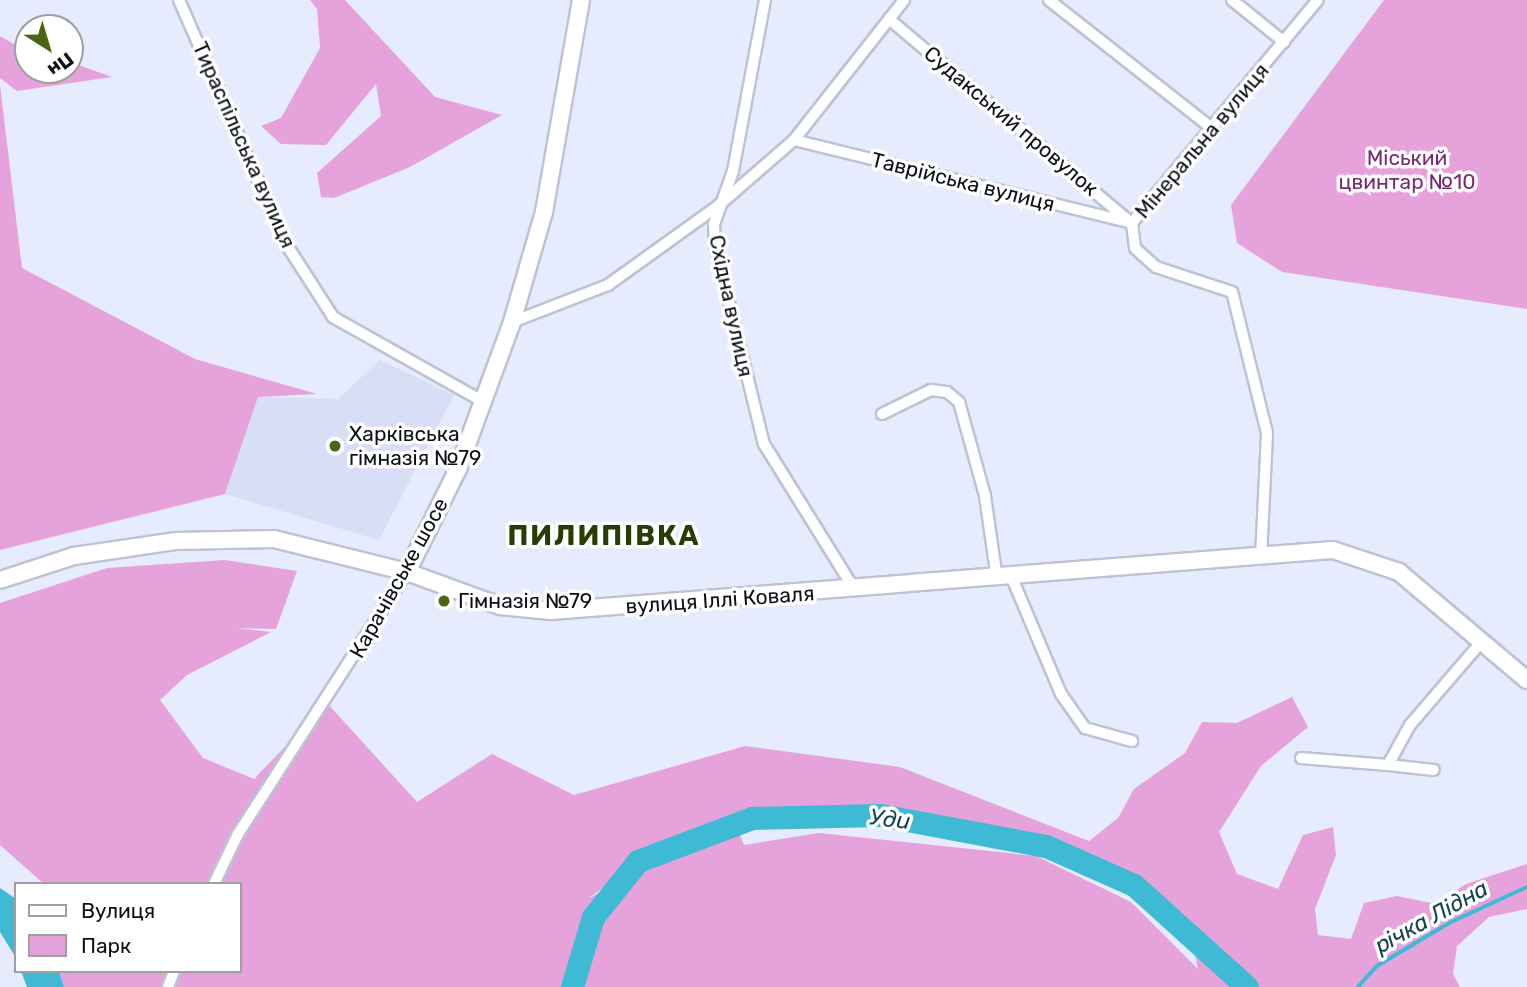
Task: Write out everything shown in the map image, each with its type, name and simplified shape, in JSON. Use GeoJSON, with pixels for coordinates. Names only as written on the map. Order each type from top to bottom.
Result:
{"type":"FeatureCollection","features":[{"type":"Feature","properties":{"kind":"main road","name":"Карачівське шосе"},"geometry":{"type":"LineString","coordinates":[[407,572],[484,402],[512,322],[544,212],[581,0]]}},
{"type":"Feature","properties":{"kind":"main road","name":"вулиця Іллі Коваля"},"geometry":{"type":"LineString","coordinates":[[0,580],[74,556],[187,541],[274,539],[407,572],[500,606],[551,611],[1004,579],[1333,550],[1368,558],[1409,579],[1527,680]]}},
{"type":"Feature","properties":{"kind":"street","name":"Тираспільська вулиця"},"geometry":{"type":"LineString","coordinates":[[179,0],[286,244],[333,317],[484,402]]}},
{"type":"Feature","properties":{"kind":"street","name":"Східна вулиця"},"geometry":{"type":"LineString","coordinates":[[765,0],[733,171],[718,206],[715,245],[755,421],[855,590]]}},
{"type":"Feature","properties":{"kind":"street"},"geometry":{"type":"LineString","coordinates":[[512,322],[608,285],[718,206],[794,140],[904,0]]}},
{"type":"Feature","properties":{"kind":"street"},"geometry":{"type":"LineString","coordinates":[[1049,0],[1213,129]]}},
{"type":"Feature","properties":{"kind":"street"},"geometry":{"type":"LineString","coordinates":[[1232,0],[1284,42]]}},
{"type":"Feature","properties":{"kind":"street","name":"Мінеральна вулиця"},"geometry":{"type":"LineString","coordinates":[[1261,557],[1267,433],[1232,292],[1175,276],[1135,248],[1132,223],[1318,0]]}},
{"type":"Feature","properties":{"kind":"street","name":"Судакський провулок"},"geometry":{"type":"LineString","coordinates":[[889,19],[1132,223]]}},
{"type":"Feature","properties":{"kind":"street","name":"Таврійська вулиця"},"geometry":{"type":"LineString","coordinates":[[794,140],[1132,223]]}},
{"type":"Feature","properties":{"kind":"street"},"geometry":{"type":"LineString","coordinates":[[882,414],[931,390],[947,392],[959,402],[1004,579],[1060,694],[1085,728],[1132,741]]}},
{"type":"Feature","properties":{"kind":"street","name":"Карачівське шосе"},"geometry":{"type":"LineString","coordinates":[[215,882],[238,834],[407,572]]}},
{"type":"Feature","properties":{"kind":"street"},"geometry":{"type":"LineString","coordinates":[[1388,765],[1410,725],[1483,640]]}},
{"type":"Feature","properties":{"kind":"street"},"geometry":{"type":"LineString","coordinates":[[1301,758],[1434,770]]}},
{"type":"Feature","properties":{"kind":"shaded area","name":"Харківська гімназія №79"},"geometry":{"type":"Polygon","coordinates":[[[380,360],[454,395],[379,540],[225,494],[258,397],[338,399],[380,360]]]}},
{"type":"Feature","properties":{"kind":"green space"},"geometry":{"type":"Polygon","coordinates":[[[310,0],[345,0],[435,97],[502,115],[410,167],[334,198],[321,197],[317,173],[381,116],[376,84],[326,145],[281,144],[261,126],[281,118],[320,48],[317,9],[310,0]]]}},
{"type":"Feature","properties":{"kind":"green space","name":"Міський цвинтар №10"},"geometry":{"type":"Polygon","coordinates":[[[1384,0],[1527,0],[1527,309],[1282,272],[1237,243],[1231,205],[1384,0]]]}},
{"type":"Feature","properties":{"kind":"green space"},"geometry":{"type":"Polygon","coordinates":[[[0,36],[14,44],[14,84],[64,84],[17,91],[0,78],[0,36]]]}},
{"type":"Feature","properties":{"kind":"green space"},"geometry":{"type":"Polygon","coordinates":[[[84,67],[112,77],[84,81],[84,67]]]}},
{"type":"Feature","properties":{"kind":"green space"},"geometry":{"type":"Polygon","coordinates":[[[0,85],[22,268],[195,359],[317,394],[258,397],[225,494],[0,550],[0,85]]]}},
{"type":"Feature","properties":{"kind":"green space"},"geometry":{"type":"Polygon","coordinates":[[[225,560],[297,571],[276,629],[235,628],[271,632],[187,675],[160,700],[203,758],[254,779],[327,703],[417,802],[492,754],[574,795],[745,746],[900,767],[1089,841],[1118,818],[1134,789],[1185,753],[1202,722],[1237,723],[1292,697],[1308,727],[1261,766],[1219,832],[1237,874],[1278,889],[1303,835],[1333,827],[1336,855],[1315,909],[1318,935],[1351,939],[1364,903],[1397,896],[1436,904],[1466,884],[1527,864],[1527,909],[1489,917],[1457,946],[1453,974],[1460,987],[1255,987],[1143,880],[1027,832],[903,811],[733,817],[744,845],[819,833],[1036,856],[1131,902],[1198,969],[1193,944],[1241,987],[571,987],[571,958],[570,980],[563,987],[64,987],[60,973],[242,973],[242,882],[42,882],[0,845],[0,603],[107,568],[225,560]],[[728,819],[682,834],[587,899],[639,872],[728,819]]]}},
{"type":"Feature","properties":{"kind":"water"},"geometry":{"type":"Polygon","coordinates":[[[0,888],[14,898],[14,955],[0,932],[0,888]]]}},
{"type":"Feature","properties":{"kind":"water"},"geometry":{"type":"Polygon","coordinates":[[[22,973],[60,973],[64,987],[27,987],[22,973]]]}},
{"type":"Feature","properties":{"kind":"waterway","name":"Уди"},"geometry":{"type":"LineString","coordinates":[[572,987],[593,917],[638,861],[752,818],[880,815],[1046,846],[1134,885],[1247,987]]}},
{"type":"Feature","properties":{"kind":"waterway","name":"річка Лідна"},"geometry":{"type":"LineString","coordinates":[[1358,987],[1377,966],[1449,923],[1527,887]]}},
{"type":"Feature","properties":{"kind":"place","name":"Харківська гімназія №79"},"geometry":{"type":"Point","coordinates":[335,446]}},
{"type":"Feature","properties":{"kind":"place","name":"Гімназія №79"},"geometry":{"type":"Point","coordinates":[444,601]}},
{"type":"Feature","properties":{"kind":"district","name":"ПИЛИПІВКА"},"geometry":{"type":"Point","coordinates":[604,536]}}]}
